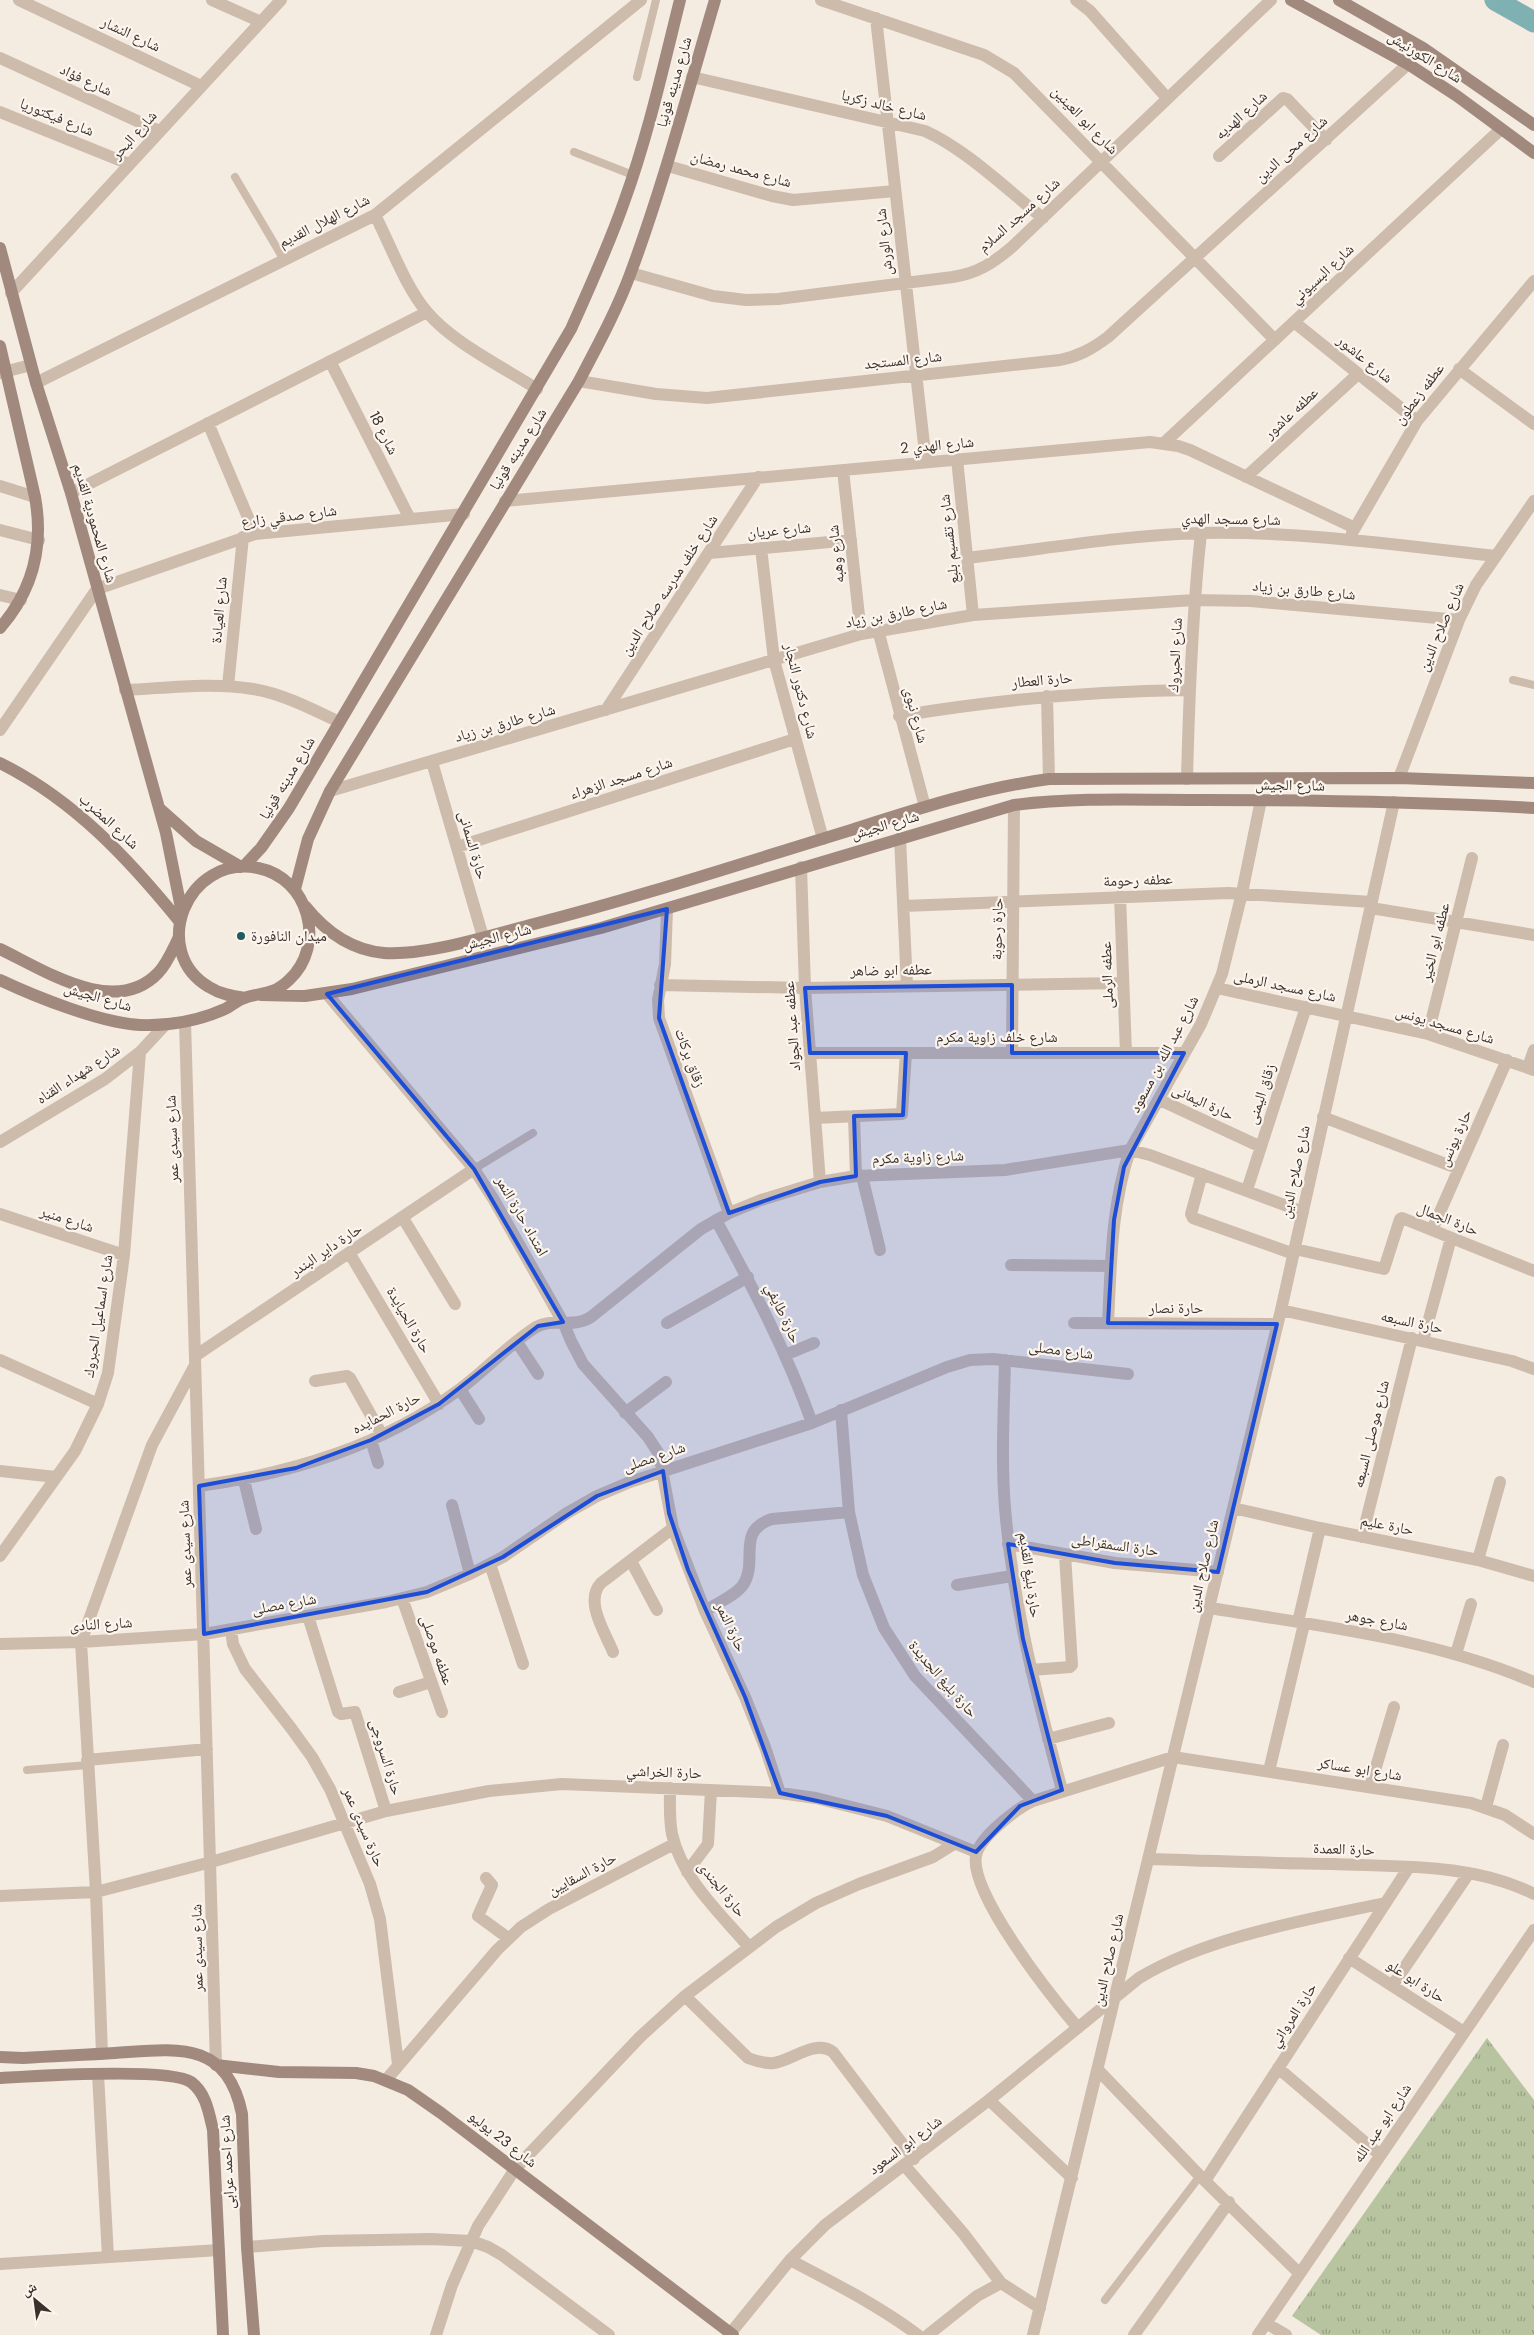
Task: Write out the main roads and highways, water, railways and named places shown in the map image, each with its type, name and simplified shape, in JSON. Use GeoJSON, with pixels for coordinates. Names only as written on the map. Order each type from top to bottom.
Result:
{"type":"FeatureCollection","features":[{"type":"Feature","properties":{"kind":"main road","name":"شارع مدينه قونيا"},"geometry":{"type":"LineString","coordinates":[[243,867],[284,815],[464,514],[571,328],[600,266],[633,175],[646,135],[680,0]]}},
{"type":"Feature","properties":{"kind":"main road","name":"شارع مدينه قونيا"},"geometry":{"type":"LineString","coordinates":[[295,889],[308,839],[330,791],[579,381],[615,310],[631,273],[668,166],[715,0]]}},
{"type":"Feature","properties":{"kind":"main road","name":"شارع الكورنيش"},"geometry":{"type":"LineString","coordinates":[[1291,0],[1408,64],[1534,153]]}},
{"type":"Feature","properties":{"kind":"main road","name":"شارع الكورنيش"},"geometry":{"type":"LineString","coordinates":[[1339,0],[1423,48],[1534,125]]}},
{"type":"Feature","properties":{"kind":"main road","name":"شارع المحمودية القديم"},"geometry":{"type":"LineString","coordinates":[[0,248],[36,383],[70,493],[173,859],[181,917]]}},
{"type":"Feature","properties":{"kind":"main road"},"geometry":{"type":"LineString","coordinates":[[0,346],[3,372],[39,518],[39,540],[33,571],[21,600],[0,628]]}},
{"type":"Feature","properties":{"kind":"main road","name":"شارع المضرب"},"geometry":{"type":"LineString","coordinates":[[0,763],[29,778],[72,808],[104,836],[181,917]]}},
{"type":"Feature","properties":{"kind":"main road","name":"شارع الجيش"},"geometry":{"type":"LineString","coordinates":[[305,906],[331,933],[355,946],[382,953],[400,954],[483,937],[615,903],[822,838],[1003,786],[1050,779],[1399,778],[1534,783]]}},
{"type":"Feature","properties":{"kind":"main road","name":"شارع الجيش"},"geometry":{"type":"LineString","coordinates":[[261,996],[327,994],[601,928],[740,887],[800,867],[1014,805],[1082,800],[1260,800],[1394,802],[1534,808]]}},
{"type":"Feature","properties":{"kind":"main road"},"geometry":{"type":"LineString","coordinates":[[158,807],[196,841],[243,867],[272,872],[295,889],[305,906],[310,921],[310,938],[307,953],[300,968],[276,990],[261,996],[245,998],[225,995],[208,987],[193,973],[183,956],[179,937],[181,917],[187,901],[204,880],[215,873],[243,867]]}},
{"type":"Feature","properties":{"kind":"main road"},"geometry":{"type":"LineString","coordinates":[[736,866],[740,887]]}},
{"type":"Feature","properties":{"kind":"main road","name":"شارع الجيش"},"geometry":{"type":"LineString","coordinates":[[0,949],[60,977],[97,991],[113,993],[130,991],[146,984],[159,972],[179,937]]}},
{"type":"Feature","properties":{"kind":"main road","name":"شارع الجيش"},"geometry":{"type":"LineString","coordinates":[[0,980],[113,1021],[139,1025],[185,1022],[226,1008],[245,998]]}},
{"type":"Feature","properties":{"kind":"main road","name":"شارع احمد عرابى"},"geometry":{"type":"LineString","coordinates":[[0,2057],[23,2058],[178,2050],[198,2054],[216,2064],[232,2084],[242,2114],[254,2335]]}},
{"type":"Feature","properties":{"kind":"main road","name":"شارع 23 يوليو"},"geometry":{"type":"LineString","coordinates":[[216,2064],[279,2072],[356,2073],[386,2080],[425,2101],[731,2334]]}},
{"type":"Feature","properties":{"kind":"main road","name":"شارع احمد عرابى"},"geometry":{"type":"LineString","coordinates":[[0,2078],[98,2074],[177,2077],[191,2082],[201,2093],[210,2115],[213,2130],[224,2335]]}},
{"type":"Feature","properties":{"kind":"waterway"},"geometry":{"type":"LineString","coordinates":[[1495,0],[1534,22]]}},
{"type":"Feature","properties":{"kind":"place","name":"ميدان النافورة"},"geometry":{"type":"Point","coordinates":[241,936]}}]}
